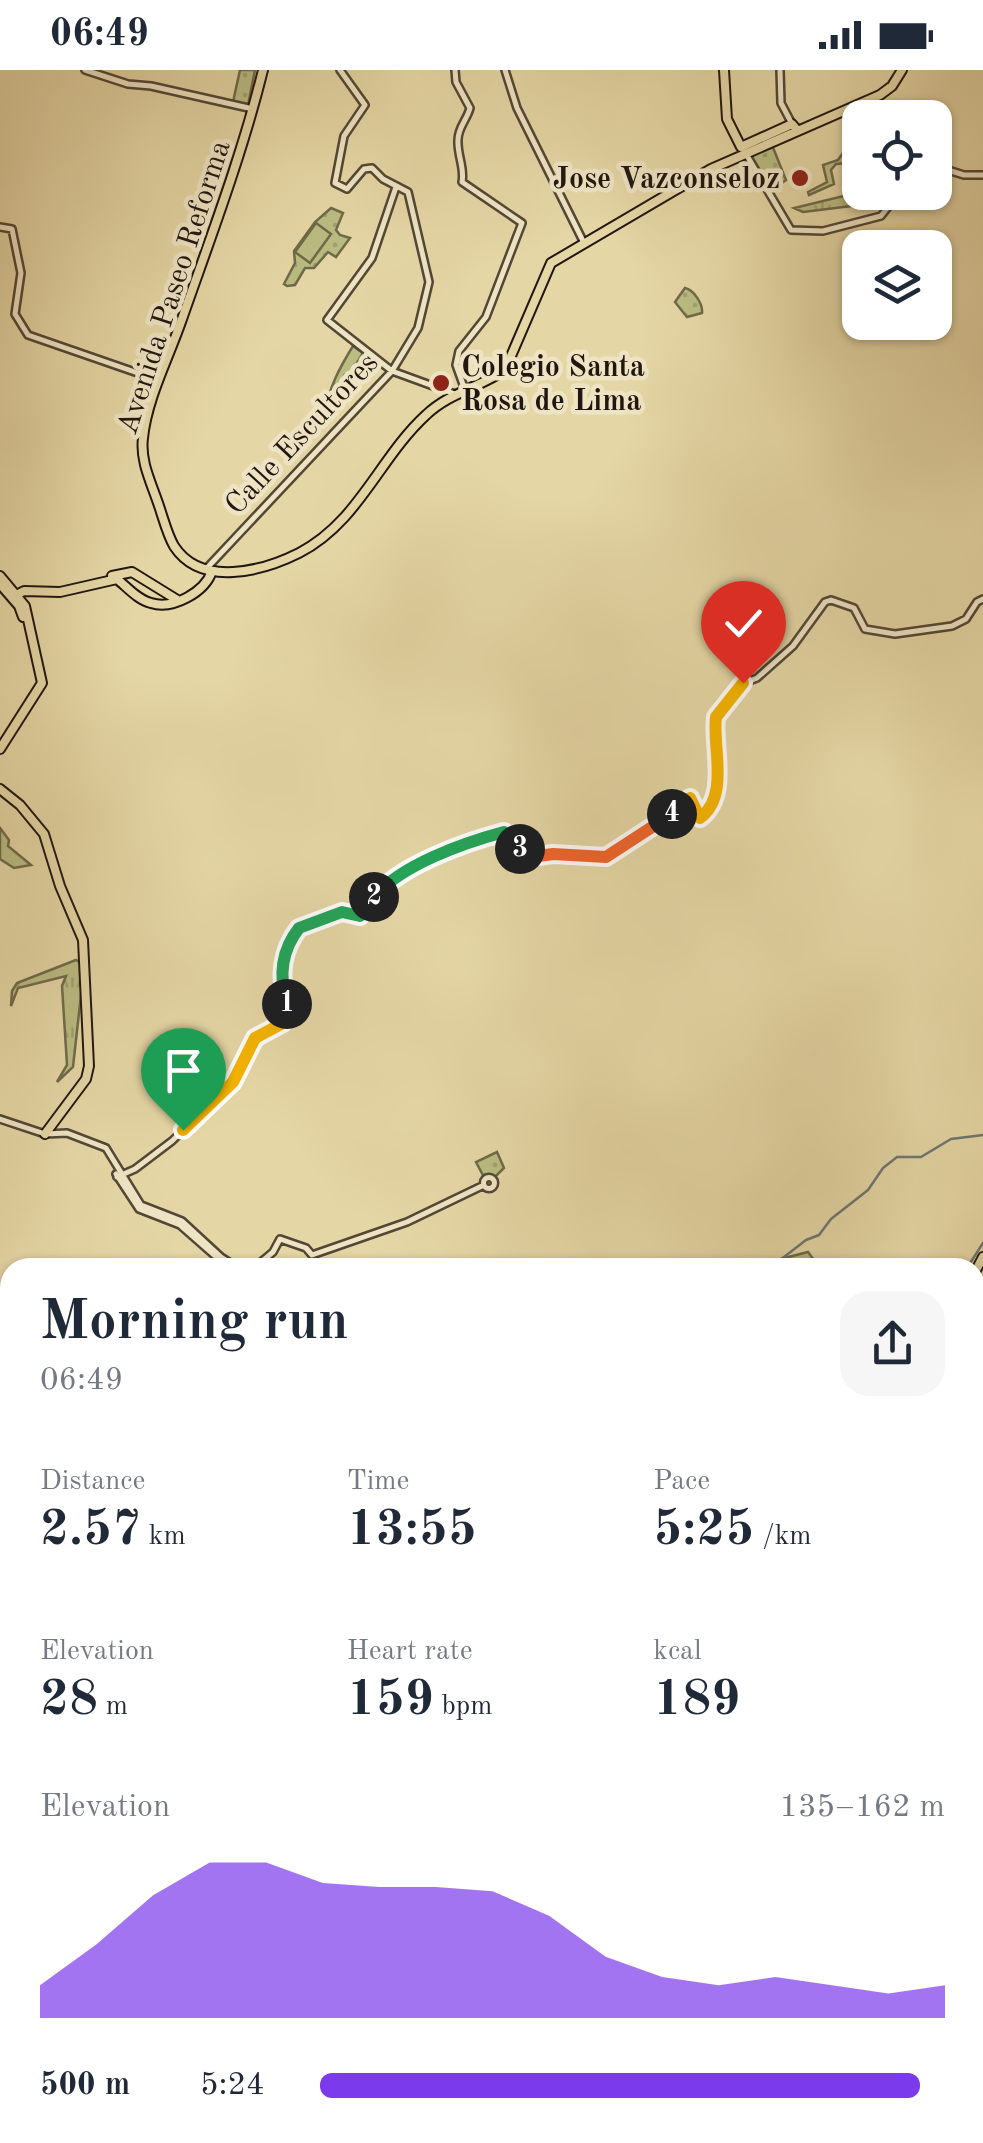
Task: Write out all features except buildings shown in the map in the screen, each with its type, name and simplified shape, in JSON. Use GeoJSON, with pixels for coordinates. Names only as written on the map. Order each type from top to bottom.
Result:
{"type":"FeatureCollection","features":[{"type":"Feature","properties":{"kind":"main road","name":"Avenida Paseo Reforma"},"geometry":{"type":"LineString","coordinates":[[209,570],[184,558],[174,545],[144,460],[143,433],[251,112],[260,70]]}},
{"type":"Feature","properties":{"kind":"main road"},"geometry":{"type":"LineString","coordinates":[[727,70],[730,115],[744,149]]}},
{"type":"Feature","properties":{"kind":"main road"},"geometry":{"type":"LineString","coordinates":[[116,577],[147,602],[168,604],[179,601],[207,581],[209,570],[246,571],[271,565],[320,541],[357,505],[416,425],[455,394],[505,370],[547,266],[744,149],[880,95],[892,86],[902,70]]}},
{"type":"Feature","properties":{"kind":"main road"},"geometry":{"type":"LineString","coordinates":[[15,596],[30,590],[60,592],[132,572],[179,601]]}},
{"type":"Feature","properties":{"kind":"main road"},"geometry":{"type":"LineString","coordinates":[[0,576],[27,613],[42,682],[0,749]]}},
{"type":"Feature","properties":{"kind":"main road"},"geometry":{"type":"LineString","coordinates":[[0,584],[15,596],[36,668],[36,683],[0,740]]}},
{"type":"Feature","properties":{"kind":"main road"},"geometry":{"type":"LineString","coordinates":[[0,789],[20,805],[44,834],[64,897],[84,941],[90,1066],[86,1079],[45,1134]]}},
{"type":"Feature","properties":{"kind":"street"},"geometry":{"type":"LineString","coordinates":[[85,70],[136,86],[210,99],[251,112]]}},
{"type":"Feature","properties":{"kind":"street"},"geometry":{"type":"LineString","coordinates":[[340,70],[365,105],[344,136],[335,183],[347,190],[361,172],[372,168],[396,186],[372,258],[327,320],[392,371],[455,394]]}},
{"type":"Feature","properties":{"kind":"street"},"geometry":{"type":"LineString","coordinates":[[455,70],[454,77],[470,112],[457,133],[458,159],[464,172],[462,182],[522,224],[486,317],[458,350],[456,365],[465,390]]}},
{"type":"Feature","properties":{"kind":"street"},"geometry":{"type":"LineString","coordinates":[[508,70],[517,108],[584,243]]}},
{"type":"Feature","properties":{"kind":"street"},"geometry":{"type":"LineString","coordinates":[[780,70],[781,103],[795,127]]}},
{"type":"Feature","properties":{"kind":"street"},"geometry":{"type":"LineString","coordinates":[[744,149],[791,230],[824,231],[882,216],[886,210]]}},
{"type":"Feature","properties":{"kind":"street"},"geometry":{"type":"LineString","coordinates":[[952,171],[983,175]]}},
{"type":"Feature","properties":{"kind":"street","name":"Calle Escultores"},"geometry":{"type":"LineString","coordinates":[[209,570],[392,371],[418,328],[429,282],[427,264],[410,197],[396,186]]}},
{"type":"Feature","properties":{"kind":"street"},"geometry":{"type":"LineString","coordinates":[[0,227],[12,229],[21,274],[15,314],[28,336],[160,381]]}},
{"type":"Feature","properties":{"kind":"street"},"geometry":{"type":"LineString","coordinates":[[120,1177],[163,1148],[233,1082],[255,1038],[283,1023],[288,1013],[281,969],[297,927],[342,912],[360,916],[397,875],[504,832],[514,840],[524,858],[553,854],[606,857],[690,798],[700,818],[707,812],[720,765],[716,717],[740,685],[756,678],[793,646],[813,616],[831,600],[857,610],[864,628],[896,634],[960,623],[983,599]]}},
{"type":"Feature","properties":{"kind":"street"},"geometry":{"type":"LineString","coordinates":[[0,1119],[45,1134],[67,1133],[106,1148],[139,1209],[180,1225],[222,1258]]}},
{"type":"Feature","properties":{"kind":"street"},"geometry":{"type":"LineString","coordinates":[[117,1165],[129,1171]]}},
{"type":"Feature","properties":{"kind":"street"},"geometry":{"type":"LineString","coordinates":[[266,1258],[280,1239],[306,1248],[312,1255],[402,1224],[484,1186]]}},
{"type":"Feature","properties":{"kind":"green space"},"geometry":{"type":"Polygon","coordinates":[[[240,70],[255,70],[248,105],[233,102],[240,70]]]}},
{"type":"Feature","properties":{"kind":"green space"},"geometry":{"type":"Polygon","coordinates":[[[772,145],[786,180],[779,185],[771,177],[765,181],[750,155],[772,145]]]}},
{"type":"Feature","properties":{"kind":"green space"},"geometry":{"type":"Polygon","coordinates":[[[842,154],[842,164],[831,170],[834,184],[809,195],[808,192],[827,182],[823,165],[842,154]]]}},
{"type":"Feature","properties":{"kind":"green space"},"geometry":{"type":"Polygon","coordinates":[[[842,196],[842,207],[803,212],[794,208],[842,196]]]}},
{"type":"Feature","properties":{"kind":"green space"},"geometry":{"type":"Polygon","coordinates":[[[331,208],[343,213],[336,230],[350,238],[336,257],[328,252],[314,268],[305,268],[295,285],[287,286],[284,284],[295,263],[294,251],[331,208]]]}},
{"type":"Feature","properties":{"kind":"green space"},"geometry":{"type":"Polygon","coordinates":[[[316,223],[331,234],[310,263],[295,252],[316,223]]]}},
{"type":"Feature","properties":{"kind":"green space"},"geometry":{"type":"Polygon","coordinates":[[[685,288],[697,298],[702,313],[687,317],[675,302],[685,288]]]}},
{"type":"Feature","properties":{"kind":"green space"},"geometry":{"type":"Polygon","coordinates":[[[353,346],[363,353],[355,366],[364,373],[325,414],[335,378],[353,346]]]}},
{"type":"Feature","properties":{"kind":"green space"},"geometry":{"type":"Polygon","coordinates":[[[0,828],[9,840],[8,846],[31,865],[14,868],[0,859],[0,828]]]}},
{"type":"Feature","properties":{"kind":"green space"},"geometry":{"type":"Polygon","coordinates":[[[76,960],[81,963],[83,977],[73,1067],[57,1082],[67,1065],[62,986],[66,976],[18,988],[11,1006],[12,991],[17,983],[76,960]]]}},
{"type":"Feature","properties":{"kind":"green space"},"geometry":{"type":"Polygon","coordinates":[[[497,1152],[504,1168],[493,1179],[485,1179],[476,1162],[497,1152]]]}},
{"type":"Feature","properties":{"kind":"green space"},"geometry":{"type":"Polygon","coordinates":[[[808,1252],[812,1258],[785,1258],[808,1252]]]}},
{"type":"Feature","properties":{"kind":"waterway"},"geometry":{"type":"LineString","coordinates":[[783,1258],[819,1235],[897,1157],[921,1157],[951,1139],[983,1135]]}},
{"type":"Feature","properties":{"kind":"waterway"},"geometry":{"type":"LineString","coordinates":[[973,1258],[983,1243]]}},
{"type":"Feature","properties":{"kind":"place","name":"Jose Vazconseloz"},"geometry":{"type":"Point","coordinates":[800,178]}},
{"type":"Feature","properties":{"kind":"place","name":"Colegio Santa Rosa de Lima"},"geometry":{"type":"Point","coordinates":[441,383]}},
{"type":"Feature","properties":{"kind":"route"},"geometry":{"type":"LineString","coordinates":[[183,1130],[233,1082],[255,1038],[286,1019],[288,1008],[281,969],[299,928],[342,912],[360,916],[397,875],[500,832],[514,840],[524,858],[553,854],[605,858],[690,798],[700,818],[707,812],[720,765],[716,717],[743,683]]}}]}
